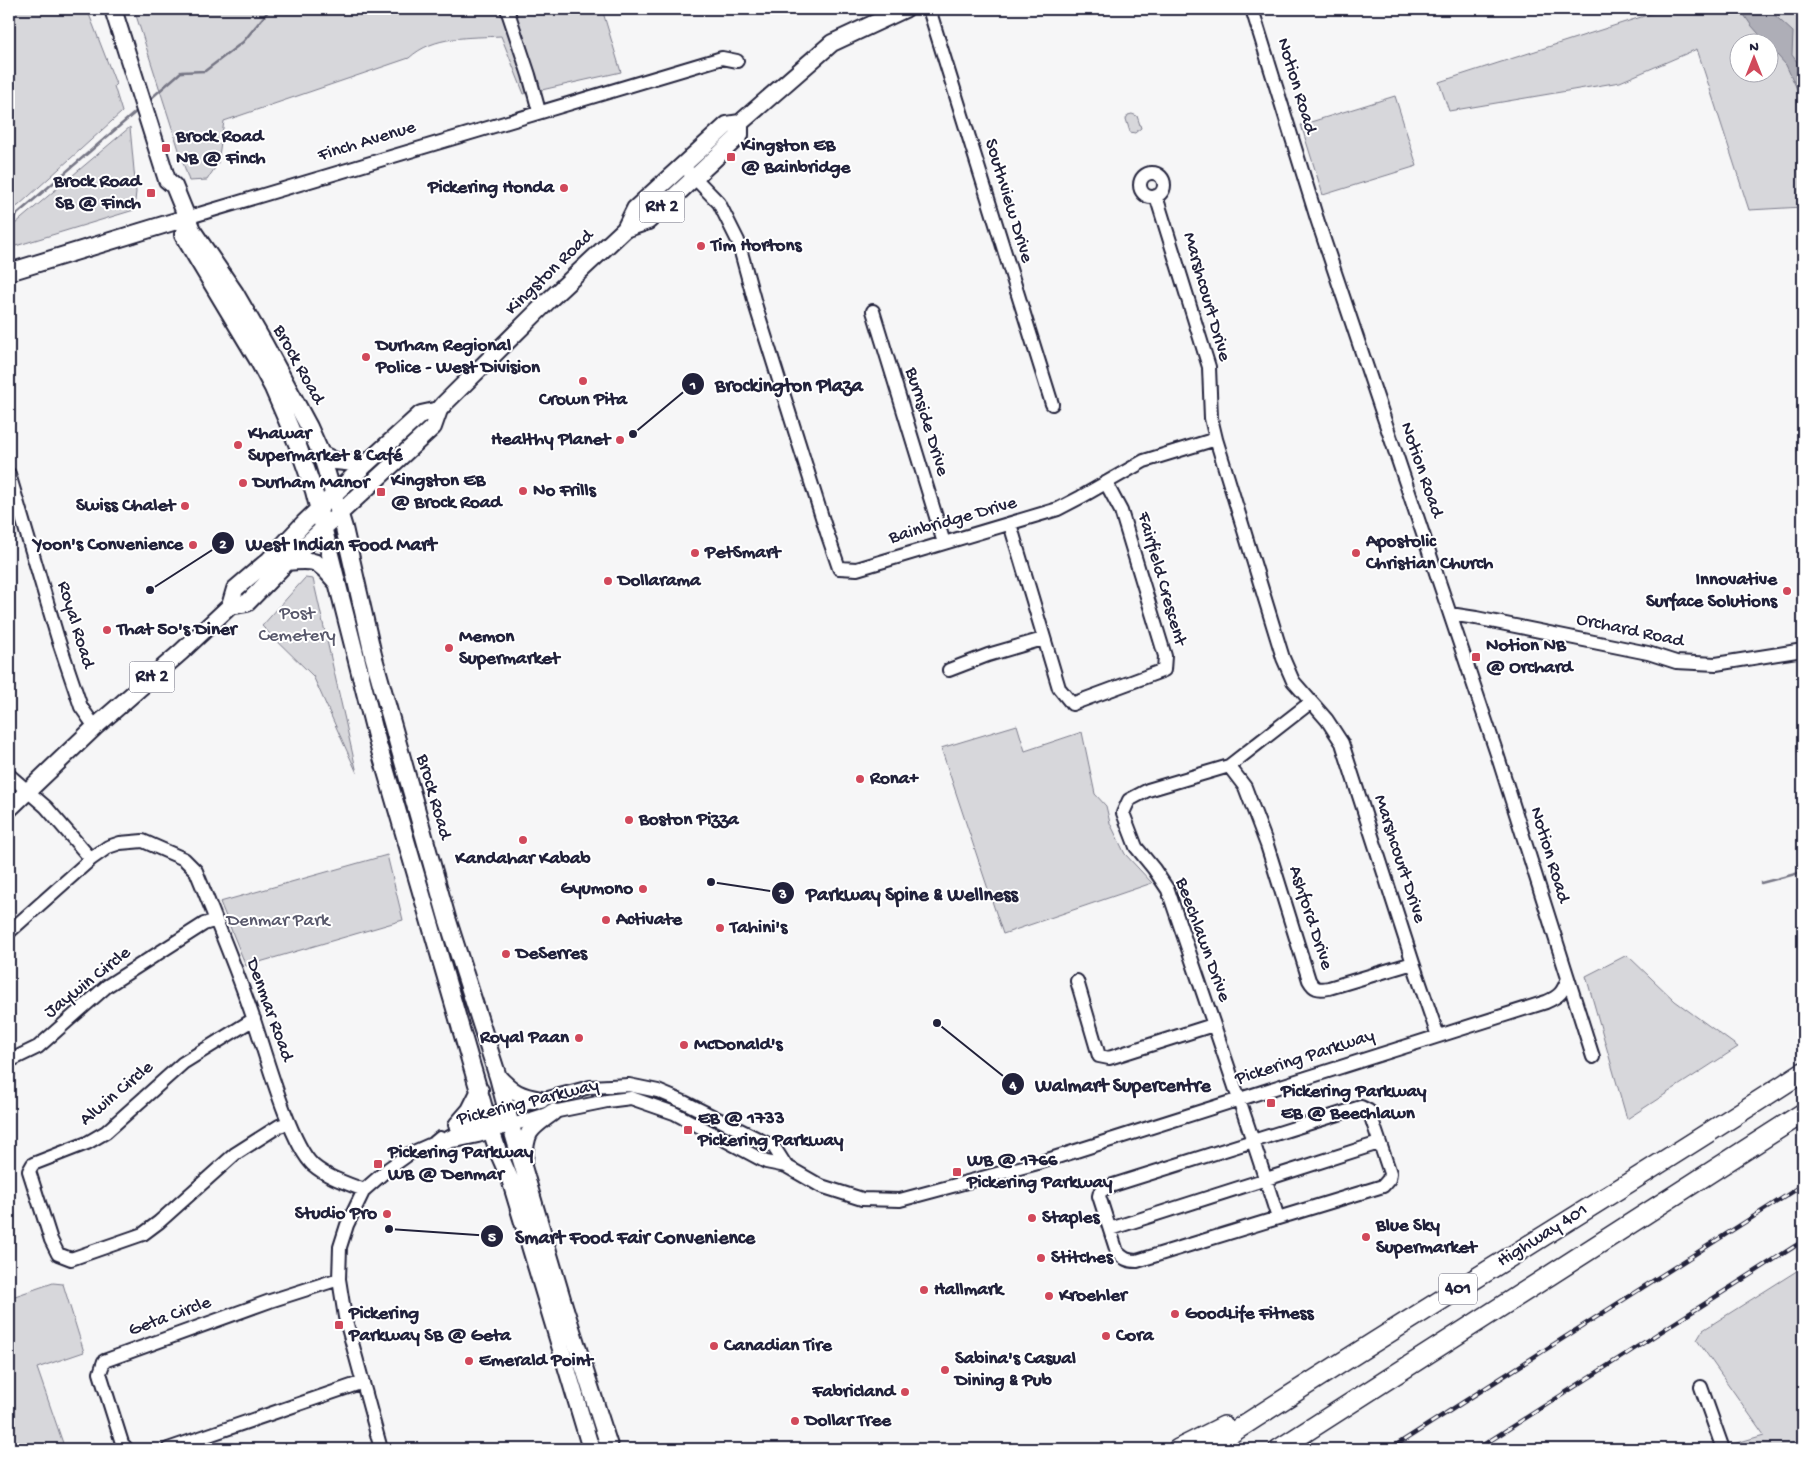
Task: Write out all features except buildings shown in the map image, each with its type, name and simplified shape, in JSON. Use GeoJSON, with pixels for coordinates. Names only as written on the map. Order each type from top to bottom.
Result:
{"type":"FeatureCollection","features":[{"type":"Feature","properties":{"kind":"highway","name":"Highway 401"},"geometry":{"type":"LineString","coordinates":[[1207,1449],[1297,1390],[1682,1150],[1803,1072]]}},
{"type":"Feature","properties":{"kind":"highway","name":"Highway 401"},"geometry":{"type":"LineString","coordinates":[[1279,1449],[1803,1113]]}},
{"type":"Feature","properties":{"kind":"highway"},"geometry":{"type":"LineString","coordinates":[[1178,1449],[1297,1390]]}},
{"type":"Feature","properties":{"kind":"highway"},"geometry":{"type":"LineString","coordinates":[[1284,1449],[1304,1433]]}},
{"type":"Feature","properties":{"kind":"main road","name":"Brock Road"},"geometry":{"type":"LineString","coordinates":[[112,9],[168,180],[164,188],[273,388],[298,446],[319,509],[336,583],[378,744],[429,922],[489,1123],[510,1179],[591,1448]]}},
{"type":"Feature","properties":{"kind":"main road","name":"Kingston Road"},"geometry":{"type":"LineString","coordinates":[[230,606],[246,604],[287,562],[433,428],[439,410],[548,301],[625,229],[635,209],[688,171],[727,125],[740,123],[832,43],[905,9]]}},
{"type":"Feature","properties":{"kind":"main road","name":"Brock Road"},"geometry":{"type":"LineString","coordinates":[[180,219],[192,230],[235,293],[265,345],[322,454],[335,495],[376,664],[447,918],[498,1076],[565,1309],[610,1449]]}},
{"type":"Feature","properties":{"kind":"main road","name":"Finch Avenue"},"geometry":{"type":"LineString","coordinates":[[9,272],[180,219]]}},
{"type":"Feature","properties":{"kind":"main road","name":"Kingston Road"},"geometry":{"type":"LineString","coordinates":[[9,809],[95,727],[181,652],[230,606],[235,589],[269,560],[304,523],[366,464],[421,414],[439,410]]}},
{"type":"Feature","properties":{"kind":"main road"},"geometry":{"type":"LineString","coordinates":[[322,454],[335,461],[366,464]]}},
{"type":"Feature","properties":{"kind":"main road"},"geometry":{"type":"LineString","coordinates":[[287,562],[314,561],[324,568],[336,583]]}},
{"type":"Feature","properties":{"kind":"main road"},"geometry":{"type":"LineString","coordinates":[[429,922],[447,918]]}},
{"type":"Feature","properties":{"kind":"main road"},"geometry":{"type":"LineString","coordinates":[[498,1076],[511,1090],[523,1097],[541,1100]]}},
{"type":"Feature","properties":{"kind":"main road"},"geometry":{"type":"LineString","coordinates":[[457,1125],[470,1110],[480,1090]]}},
{"type":"Feature","properties":{"kind":"main road"},"geometry":{"type":"LineString","coordinates":[[440,1143],[458,1134],[489,1123],[506,1109]]}},
{"type":"Feature","properties":{"kind":"main road"},"geometry":{"type":"LineString","coordinates":[[524,1165],[526,1140],[532,1127],[553,1112]]}},
{"type":"Feature","properties":{"kind":"street"},"geometry":{"type":"LineString","coordinates":[[506,9],[529,75],[539,111]]}},
{"type":"Feature","properties":{"kind":"street","name":"Southview Drive"},"geometry":{"type":"LineString","coordinates":[[929,9],[1052,404]]}},
{"type":"Feature","properties":{"kind":"street","name":"Notion Road"},"geometry":{"type":"LineString","coordinates":[[1252,9],[1381,412],[1498,757],[1593,1057]]}},
{"type":"Feature","properties":{"kind":"street","name":"Finch Avenue"},"geometry":{"type":"LineString","coordinates":[[180,219],[722,58],[737,61]]}},
{"type":"Feature","properties":{"kind":"street","name":"Bainbridge Drive"},"geometry":{"type":"LineString","coordinates":[[688,171],[719,203],[738,241],[758,316],[827,533],[840,568],[857,569],[1058,509],[1144,460],[1216,439]]}},
{"type":"Feature","properties":{"kind":"street","name":"Marshcourt Drive"},"geometry":{"type":"LineString","coordinates":[[1156,196],[1209,367],[1211,418],[1216,439]]}},
{"type":"Feature","properties":{"kind":"street","name":"Burnside Drive"},"geometry":{"type":"LineString","coordinates":[[873,311],[944,543]]}},
{"type":"Feature","properties":{"kind":"street"},"geometry":{"type":"LineString","coordinates":[[1216,439],[1283,658],[1293,681],[1311,702]]}},
{"type":"Feature","properties":{"kind":"street","name":"Royal Road"},"geometry":{"type":"LineString","coordinates":[[9,474],[58,639],[82,708],[95,727]]}},
{"type":"Feature","properties":{"kind":"street","name":"Fairfield Crescent"},"geometry":{"type":"LineString","coordinates":[[1010,524],[1059,688],[1072,704],[1164,670],[1165,656],[1132,542],[1121,511],[1106,483]]}},
{"type":"Feature","properties":{"kind":"street","name":"Orchard Road"},"geometry":{"type":"LineString","coordinates":[[1450,614],[1648,654],[1676,662],[1716,664],[1803,650]]}},
{"type":"Feature","properties":{"kind":"street"},"geometry":{"type":"LineString","coordinates":[[949,670],[988,655],[1043,639]]}},
{"type":"Feature","properties":{"kind":"street","name":"Marshcourt Drive"},"geometry":{"type":"LineString","coordinates":[[1311,702],[1327,720],[1342,743],[1438,1036]]}},
{"type":"Feature","properties":{"kind":"street","name":"Beechlawn Drive"},"geometry":{"type":"LineString","coordinates":[[1278,1218],[1240,1098],[1168,890],[1136,847],[1123,813],[1129,800],[1148,790],[1229,766],[1311,702]]}},
{"type":"Feature","properties":{"kind":"street","name":"Ashford Drive"},"geometry":{"type":"LineString","coordinates":[[1229,766],[1245,788],[1267,845],[1309,980],[1314,988],[1319,990],[1329,988],[1413,963]]}},
{"type":"Feature","properties":{"kind":"street"},"geometry":{"type":"LineString","coordinates":[[9,775],[46,808],[91,859],[9,932]]}},
{"type":"Feature","properties":{"kind":"street","name":"Denmar Road"},"geometry":{"type":"LineString","coordinates":[[91,859],[108,847],[120,843],[143,841],[184,859],[196,870],[254,1019],[289,1122],[301,1147],[312,1164],[331,1177],[364,1190]]}},
{"type":"Feature","properties":{"kind":"street","name":"Jaywin Circle"},"geometry":{"type":"LineString","coordinates":[[9,1061],[38,1047],[107,986],[203,924],[216,920]]}},
{"type":"Feature","properties":{"kind":"street","name":"Pickering Parkway"},"geometry":{"type":"LineString","coordinates":[[381,1449],[345,1317],[339,1279],[340,1246],[346,1225],[364,1190],[409,1154],[440,1143],[457,1125],[489,1123],[511,1126],[553,1112],[631,1098],[674,1113],[766,1162],[786,1166],[821,1186],[862,1198],[900,1200],[1038,1164],[1240,1098],[1546,1002],[1558,996],[1568,978]]}},
{"type":"Feature","properties":{"kind":"street"},"geometry":{"type":"LineString","coordinates":[[1077,981],[1099,1056],[1109,1058],[1213,1024]]}},
{"type":"Feature","properties":{"kind":"street","name":"Alwin Circle"},"geometry":{"type":"LineString","coordinates":[[254,1019],[182,1063],[106,1132],[87,1143],[33,1164],[29,1171],[51,1240],[58,1254],[71,1259],[142,1234],[159,1222],[235,1154],[279,1126],[289,1122]]}},
{"type":"Feature","properties":{"kind":"street","name":"Pickering Parkway"},"geometry":{"type":"LineString","coordinates":[[506,1109],[590,1087],[629,1085],[658,1091],[684,1102],[774,1147],[786,1166]]}},
{"type":"Feature","properties":{"kind":"street"},"geometry":{"type":"LineString","coordinates":[[1361,1107],[1369,1111],[1390,1173],[1389,1179],[1383,1186],[1137,1261],[1123,1259],[1117,1252],[1099,1196],[1100,1192],[1107,1187],[1253,1142],[1361,1107]]}},
{"type":"Feature","properties":{"kind":"street"},"geometry":{"type":"LineString","coordinates":[[714,1133],[719,1121]]}},
{"type":"Feature","properties":{"kind":"street"},"geometry":{"type":"LineString","coordinates":[[1110,1229],[1379,1143]]}},
{"type":"Feature","properties":{"kind":"street","name":"Geta Circle"},"geometry":{"type":"LineString","coordinates":[[127,1449],[122,1443],[100,1373],[104,1361],[270,1300],[339,1279]]}},
{"type":"Feature","properties":{"kind":"street"},"geometry":{"type":"LineString","coordinates":[[168,1449],[363,1382]]}},
{"type":"Feature","properties":{"kind":"street"},"geometry":{"type":"LineString","coordinates":[[1702,1387],[1723,1449]]}},
{"type":"Feature","properties":{"kind":"green space"},"geometry":{"type":"Polygon","coordinates":[[[9,9],[87,9],[116,84],[114,86],[122,112],[18,206],[9,210],[9,161],[11,159],[9,160],[9,9]]]}},
{"type":"Feature","properties":{"kind":"green space"},"geometry":{"type":"Polygon","coordinates":[[[134,9],[602,9],[621,72],[524,94],[501,36],[441,41],[430,45],[409,58],[224,121],[218,163],[207,180],[189,181],[134,9]]]}},
{"type":"Feature","properties":{"kind":"green space"},"geometry":{"type":"Polygon","coordinates":[[[1666,9],[1803,9],[1803,207],[1749,210],[1697,49],[1620,82],[1449,111],[1439,82],[1666,9]]]}},
{"type":"Feature","properties":{"kind":"green space"},"geometry":{"type":"Polygon","coordinates":[[[1395,96],[1417,166],[1323,195],[1301,125],[1395,96]]]}},
{"type":"Feature","properties":{"kind":"green space"},"geometry":{"type":"Polygon","coordinates":[[[1128,115],[1137,116],[1141,128],[1135,133],[1130,132],[1126,119],[1128,115]]]}},
{"type":"Feature","properties":{"kind":"green space"},"geometry":{"type":"Polygon","coordinates":[[[130,127],[136,192],[134,210],[9,248],[9,229],[130,127]]]}},
{"type":"Feature","properties":{"kind":"green space","name":"Post Cemetery"},"geometry":{"type":"Polygon","coordinates":[[[305,578],[313,579],[357,773],[313,676],[262,626],[305,578]]]}},
{"type":"Feature","properties":{"kind":"green space"},"geometry":{"type":"Polygon","coordinates":[[[1017,725],[1025,751],[1082,732],[1095,794],[1106,806],[1110,823],[1125,854],[1152,883],[1003,934],[941,748],[1017,725]]]}},
{"type":"Feature","properties":{"kind":"green space","name":"Denmar Park"},"geometry":{"type":"Polygon","coordinates":[[[387,855],[403,920],[246,966],[220,902],[387,855]]]}},
{"type":"Feature","properties":{"kind":"green space"},"geometry":{"type":"Polygon","coordinates":[[[1627,955],[1675,1001],[1738,1047],[1627,1119],[1586,976],[1627,955]]]}},
{"type":"Feature","properties":{"kind":"green space"},"geometry":{"type":"Polygon","coordinates":[[[1803,1267],[1803,1449],[1738,1449],[1733,1444],[1764,1435],[1697,1340],[1703,1330],[1803,1267]]]}},
{"type":"Feature","properties":{"kind":"green space"},"geometry":{"type":"Polygon","coordinates":[[[53,1283],[63,1284],[84,1352],[37,1368],[65,1449],[9,1449],[9,1288],[12,1297],[53,1283]]]}},
{"type":"Feature","properties":{"kind":"shaded area"},"geometry":{"type":"Polygon","coordinates":[[[1740,9],[1768,9],[1793,32],[1792,55],[1803,70],[1803,102],[1786,65],[1780,58],[1780,32],[1757,32],[1740,9]]]}},
{"type":"Feature","properties":{"kind":"waterway"},"geometry":{"type":"LineString","coordinates":[[148,101],[181,72],[205,71],[243,42],[270,9]]}},
{"type":"Feature","properties":{"kind":"waterway"},"geometry":{"type":"LineString","coordinates":[[9,221],[138,110]]}},
{"type":"Feature","properties":{"kind":"waterway"},"geometry":{"type":"LineString","coordinates":[[1761,883],[1803,872]]}},
{"type":"Feature","properties":{"kind":"railway"},"geometry":{"type":"LineString","coordinates":[[1390,1449],[1803,1185]]}},
{"type":"Feature","properties":{"kind":"railway"},"geometry":{"type":"LineString","coordinates":[[1477,1449],[1803,1241]]}},
{"type":"Feature","properties":{"kind":"place","name":"Brock Road NB @ Finch"},"geometry":{"type":"Point","coordinates":[166,148]}},
{"type":"Feature","properties":{"kind":"place","name":"Kingston EB @ Bainbridge"},"geometry":{"type":"Point","coordinates":[731,157]}},
{"type":"Feature","properties":{"kind":"place","name":"Pickering Honda"},"geometry":{"type":"Point","coordinates":[564,188]}},
{"type":"Feature","properties":{"kind":"place","name":"Brock Road SB @ Finch"},"geometry":{"type":"Point","coordinates":[151,193]}},
{"type":"Feature","properties":{"kind":"place","name":"Tim Hortons"},"geometry":{"type":"Point","coordinates":[701,246]}},
{"type":"Feature","properties":{"kind":"place","name":"Durham Regional Police - West Division"},"geometry":{"type":"Point","coordinates":[366,357]}},
{"type":"Feature","properties":{"kind":"place","name":"Crown Pita"},"geometry":{"type":"Point","coordinates":[583,381]}},
{"type":"Feature","properties":{"kind":"place","name":"Brockington Plaza"},"geometry":{"type":"Point","coordinates":[633,434]}},
{"type":"Feature","properties":{"kind":"place","name":"Healthy Planet"},"geometry":{"type":"Point","coordinates":[620,440]}},
{"type":"Feature","properties":{"kind":"place","name":"Khawar Supermarket & Café"},"geometry":{"type":"Point","coordinates":[238,445]}},
{"type":"Feature","properties":{"kind":"place","name":"Durham Manor"},"geometry":{"type":"Point","coordinates":[243,483]}},
{"type":"Feature","properties":{"kind":"place","name":"No Frills"},"geometry":{"type":"Point","coordinates":[523,491]}},
{"type":"Feature","properties":{"kind":"place","name":"Kingston EB @ Brock Road"},"geometry":{"type":"Point","coordinates":[381,492]}},
{"type":"Feature","properties":{"kind":"place","name":"Swiss Chalet"},"geometry":{"type":"Point","coordinates":[185,506]}},
{"type":"Feature","properties":{"kind":"place","name":"Yoon's Convenience"},"geometry":{"type":"Point","coordinates":[193,545]}},
{"type":"Feature","properties":{"kind":"place","name":"PetSmart"},"geometry":{"type":"Point","coordinates":[695,553]}},
{"type":"Feature","properties":{"kind":"place","name":"Apostolic Christian Church"},"geometry":{"type":"Point","coordinates":[1356,553]}},
{"type":"Feature","properties":{"kind":"place","name":"Dollarama"},"geometry":{"type":"Point","coordinates":[608,581]}},
{"type":"Feature","properties":{"kind":"place","name":"West Indian Food Mart"},"geometry":{"type":"Point","coordinates":[150,590]}},
{"type":"Feature","properties":{"kind":"place","name":"Innovative Surface Solutions"},"geometry":{"type":"Point","coordinates":[1787,591]}},
{"type":"Feature","properties":{"kind":"place","name":"That 50's Diner"},"geometry":{"type":"Point","coordinates":[107,630]}},
{"type":"Feature","properties":{"kind":"place","name":"Memon Supermarket"},"geometry":{"type":"Point","coordinates":[449,648]}},
{"type":"Feature","properties":{"kind":"place","name":"Notion NB @ Orchard"},"geometry":{"type":"Point","coordinates":[1476,657]}},
{"type":"Feature","properties":{"kind":"place","name":"Rona+"},"geometry":{"type":"Point","coordinates":[860,779]}},
{"type":"Feature","properties":{"kind":"place","name":"Boston Pizza"},"geometry":{"type":"Point","coordinates":[629,820]}},
{"type":"Feature","properties":{"kind":"place","name":"Kandahar Kabab"},"geometry":{"type":"Point","coordinates":[523,840]}},
{"type":"Feature","properties":{"kind":"place","name":"Parkway Spine & Wellness"},"geometry":{"type":"Point","coordinates":[711,882]}},
{"type":"Feature","properties":{"kind":"place","name":"Gyumono"},"geometry":{"type":"Point","coordinates":[643,889]}},
{"type":"Feature","properties":{"kind":"place","name":"Activate"},"geometry":{"type":"Point","coordinates":[606,920]}},
{"type":"Feature","properties":{"kind":"place","name":"Tahini's"},"geometry":{"type":"Point","coordinates":[720,928]}},
{"type":"Feature","properties":{"kind":"place","name":"DeSerres"},"geometry":{"type":"Point","coordinates":[506,954]}},
{"type":"Feature","properties":{"kind":"place","name":"Walmart Supercentre"},"geometry":{"type":"Point","coordinates":[937,1023]}},
{"type":"Feature","properties":{"kind":"place","name":"Royal Paan"},"geometry":{"type":"Point","coordinates":[579,1038]}},
{"type":"Feature","properties":{"kind":"place","name":"McDonald's"},"geometry":{"type":"Point","coordinates":[684,1045]}},
{"type":"Feature","properties":{"kind":"place","name":"Pickering Parkway EB @ Beechlawn"},"geometry":{"type":"Point","coordinates":[1271,1103]}},
{"type":"Feature","properties":{"kind":"place","name":"EB @ 1733 Pickering Parkway"},"geometry":{"type":"Point","coordinates":[688,1130]}},
{"type":"Feature","properties":{"kind":"place","name":"Pickering Parkway WB @ Denmar"},"geometry":{"type":"Point","coordinates":[378,1164]}},
{"type":"Feature","properties":{"kind":"place","name":"WB @ 1766 Pickering Parkway"},"geometry":{"type":"Point","coordinates":[957,1172]}},
{"type":"Feature","properties":{"kind":"place","name":"Studio Pro"},"geometry":{"type":"Point","coordinates":[387,1214]}},
{"type":"Feature","properties":{"kind":"place","name":"Staples"},"geometry":{"type":"Point","coordinates":[1032,1218]}},
{"type":"Feature","properties":{"kind":"place","name":"Smart Food Fair Convenience"},"geometry":{"type":"Point","coordinates":[389,1229]}},
{"type":"Feature","properties":{"kind":"place","name":"Blue Sky Supermarket"},"geometry":{"type":"Point","coordinates":[1366,1237]}},
{"type":"Feature","properties":{"kind":"place","name":"Stitches"},"geometry":{"type":"Point","coordinates":[1041,1258]}},
{"type":"Feature","properties":{"kind":"place","name":"Hallmark"},"geometry":{"type":"Point","coordinates":[924,1290]}},
{"type":"Feature","properties":{"kind":"place","name":"Kroehler"},"geometry":{"type":"Point","coordinates":[1049,1296]}},
{"type":"Feature","properties":{"kind":"place","name":"GoodLife Fitness"},"geometry":{"type":"Point","coordinates":[1175,1314]}},
{"type":"Feature","properties":{"kind":"place","name":"Pickering Parkway SB @ Geta"},"geometry":{"type":"Point","coordinates":[339,1325]}},
{"type":"Feature","properties":{"kind":"place","name":"Cora"},"geometry":{"type":"Point","coordinates":[1106,1336]}},
{"type":"Feature","properties":{"kind":"place","name":"Canadian Tire"},"geometry":{"type":"Point","coordinates":[714,1346]}},
{"type":"Feature","properties":{"kind":"place","name":"Emerald Point"},"geometry":{"type":"Point","coordinates":[469,1361]}},
{"type":"Feature","properties":{"kind":"place","name":"Sabina's Casual Dining & Pub"},"geometry":{"type":"Point","coordinates":[945,1370]}},
{"type":"Feature","properties":{"kind":"place","name":"Fabricland"},"geometry":{"type":"Point","coordinates":[905,1392]}},
{"type":"Feature","properties":{"kind":"place","name":"Dollar Tree"},"geometry":{"type":"Point","coordinates":[795,1421]}}]}
